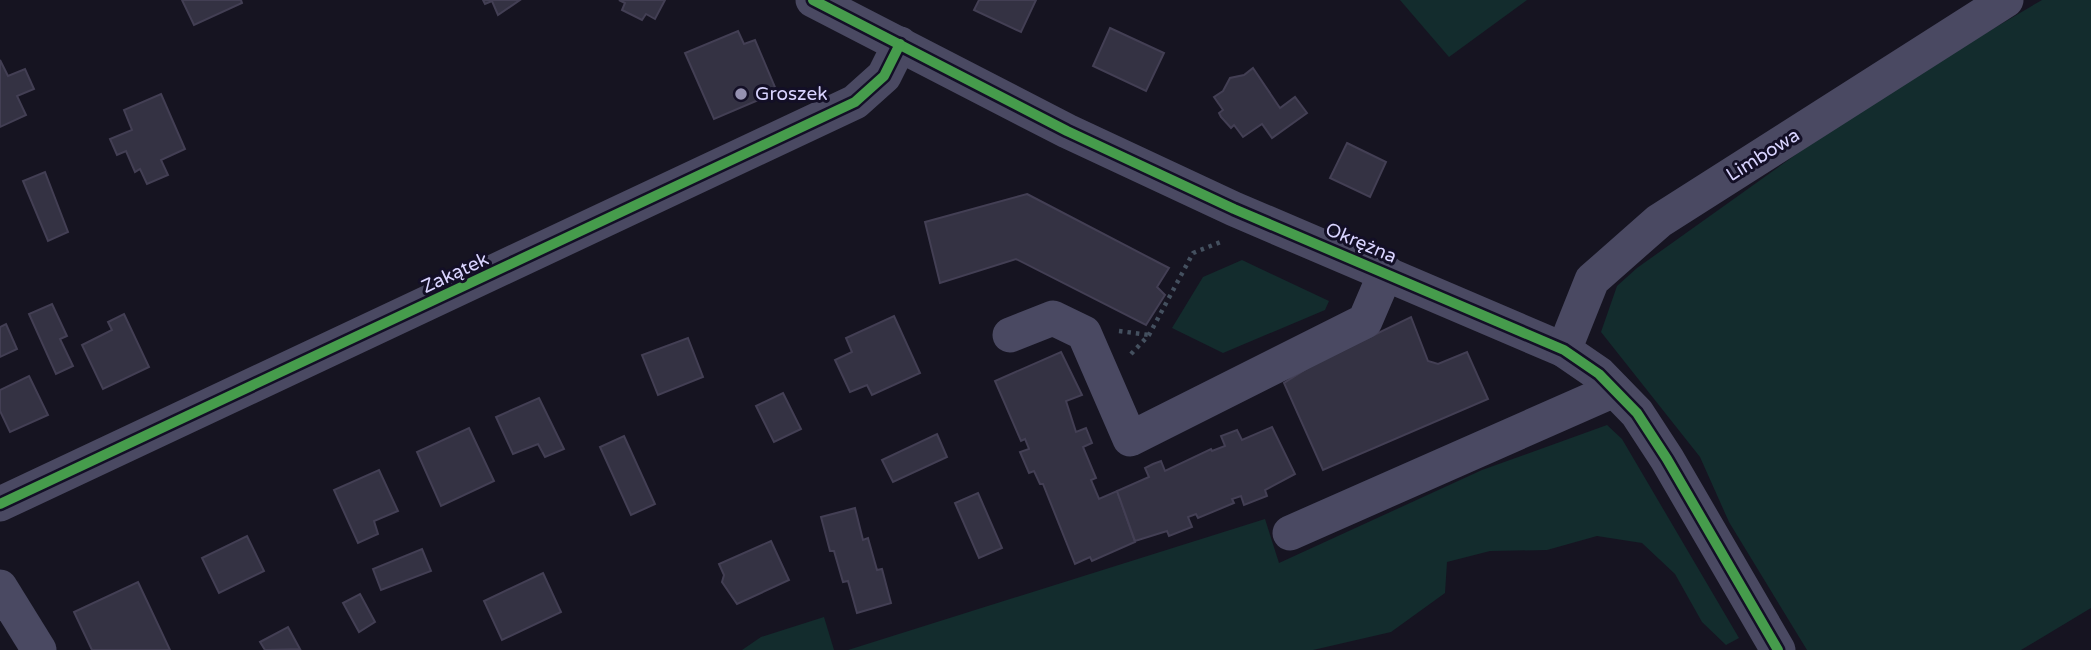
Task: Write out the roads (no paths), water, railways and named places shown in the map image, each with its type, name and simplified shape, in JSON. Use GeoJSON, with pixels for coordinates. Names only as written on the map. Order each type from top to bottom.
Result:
{"type":"FeatureCollection","features":[{"type":"Feature","properties":{"kind":"street","name":"Okrężna"},"geometry":{"type":"LineString","coordinates":[[813,0],[1067,131],[1234,209],[1564,350],[1599,374],[1637,413],[1667,459],[1778,650]]}},
{"type":"Feature","properties":{"kind":"street","name":"Limbowa"},"geometry":{"type":"LineString","coordinates":[[1564,350],[1592,280],[1659,221],[2006,0]]}},
{"type":"Feature","properties":{"kind":"street","name":"Zakątek"},"geometry":{"type":"LineString","coordinates":[[0,504],[855,102],[884,76],[900,44]]}},
{"type":"Feature","properties":{"kind":"street"},"geometry":{"type":"LineString","coordinates":[[1010,335],[1053,318],[1084,333],[1130,439],[1366,320],[1386,272]]}},
{"type":"Feature","properties":{"kind":"street"},"geometry":{"type":"LineString","coordinates":[[1290,533],[1614,390]]}},
{"type":"Feature","properties":{"kind":"street"},"geometry":{"type":"LineString","coordinates":[[0,587],[39,650]]}},
{"type":"Feature","properties":{"kind":"place","name":"Groszek"},"geometry":{"type":"Point","coordinates":[741,94]}}]}
